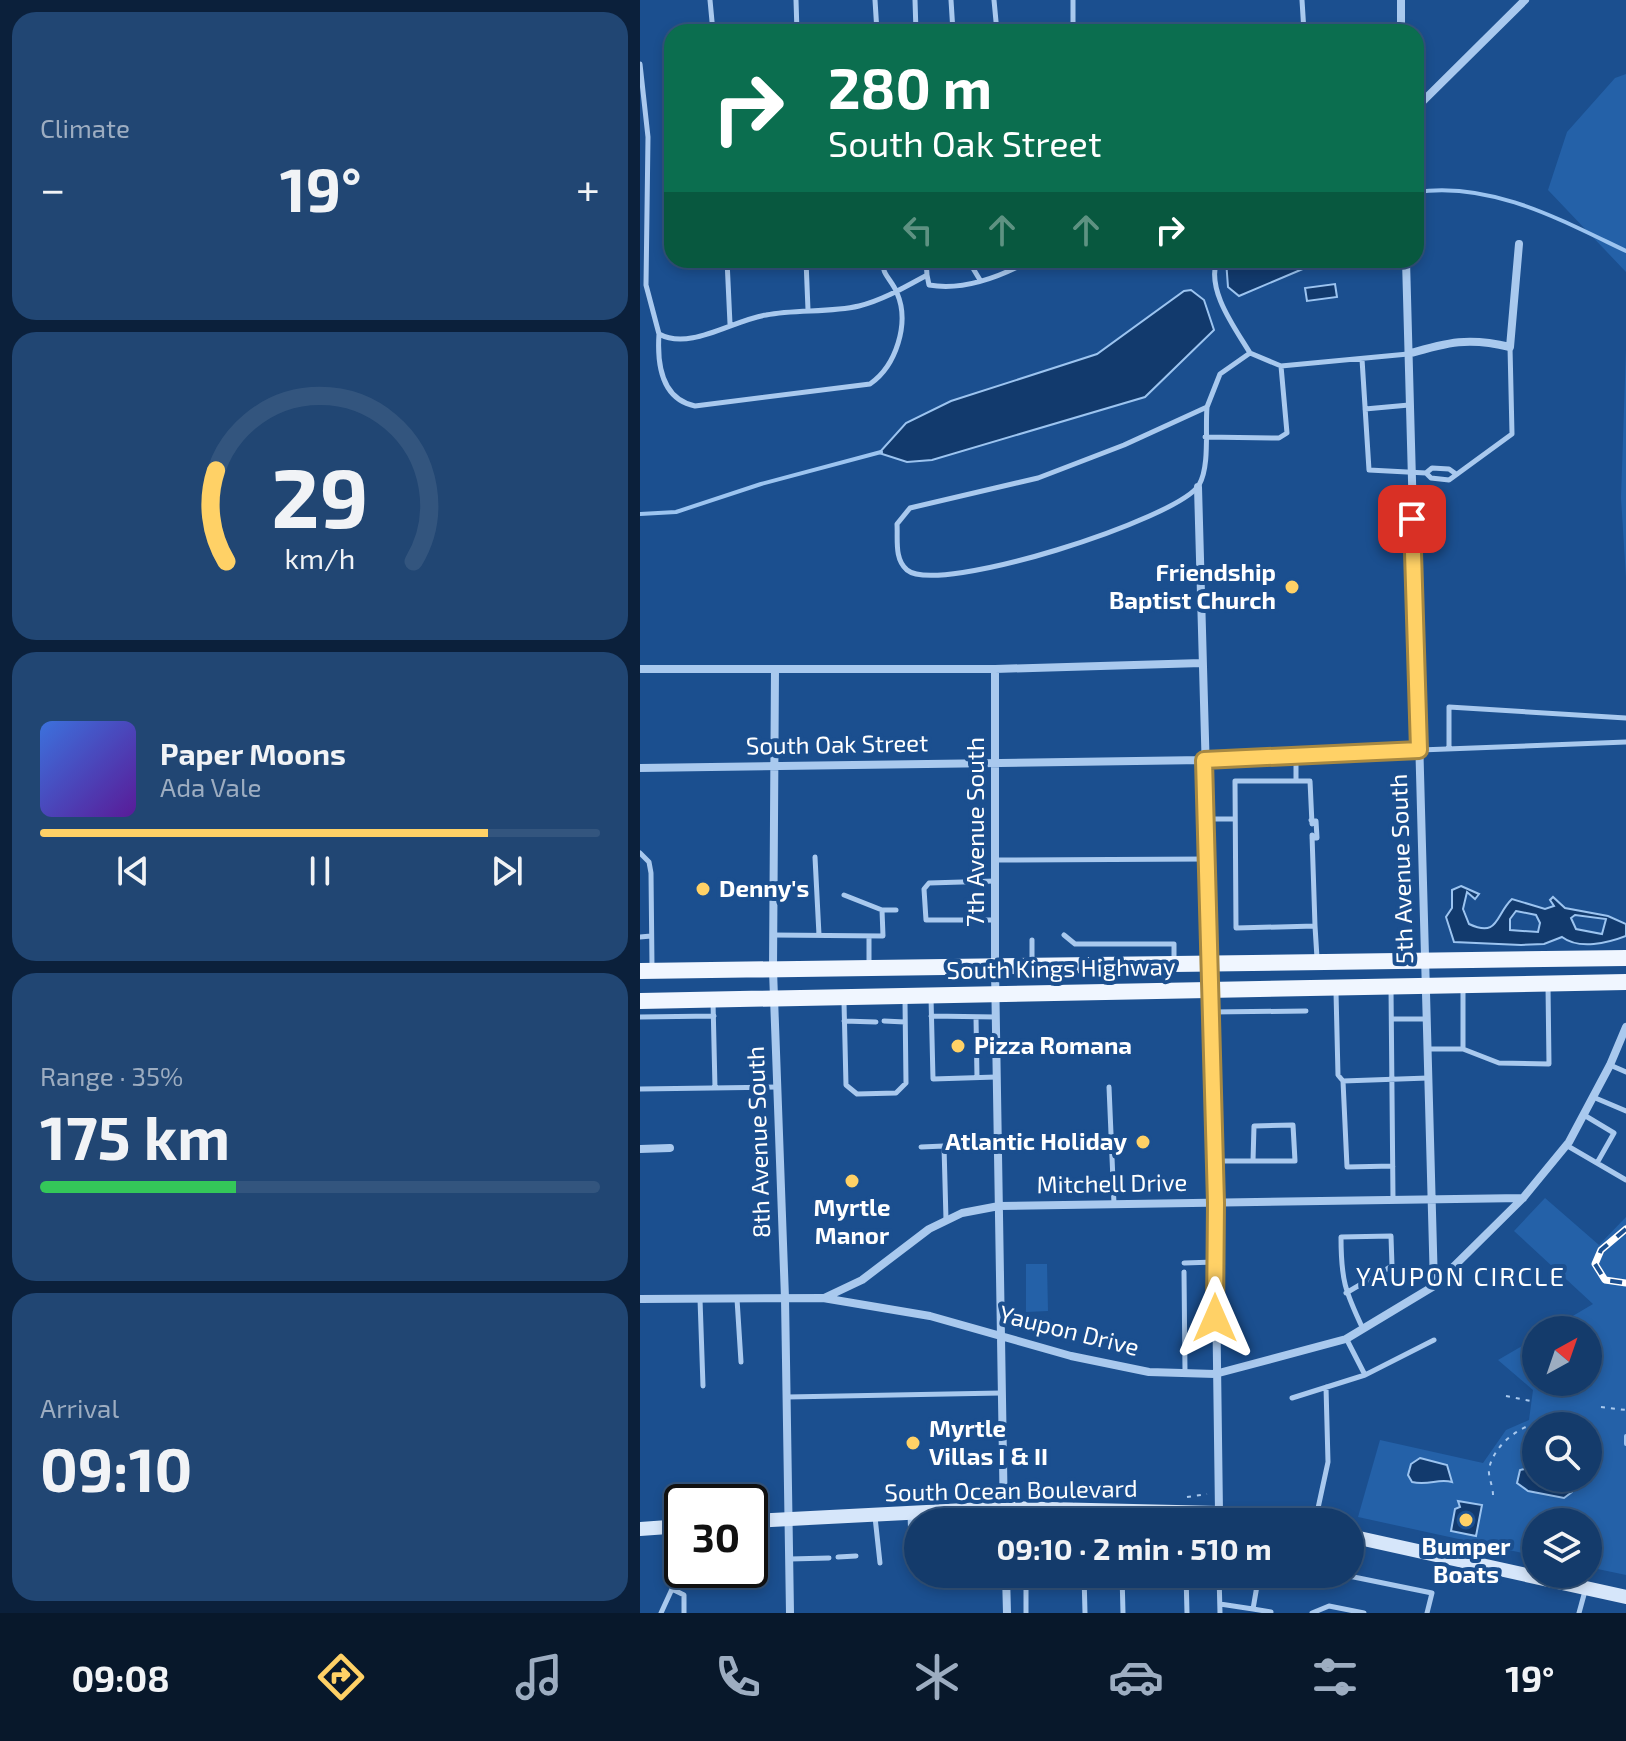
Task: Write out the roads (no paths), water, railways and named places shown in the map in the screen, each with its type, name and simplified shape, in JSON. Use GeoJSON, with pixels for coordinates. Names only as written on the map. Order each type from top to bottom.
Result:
{"type":"FeatureCollection","features":[{"type":"Feature","properties":{"kind":"main road","name":"South Kings Highway"},"geometry":{"type":"LineString","coordinates":[[646,971],[995,969],[1626,958]]}},
{"type":"Feature","properties":{"kind":"main road","name":"South Kings Highway"},"geometry":{"type":"LineString","coordinates":[[648,1006],[714,1007],[775,997],[1626,982]]}},
{"type":"Feature","properties":{"kind":"main road","name":"South Ocean Boulevard"},"geometry":{"type":"LineString","coordinates":[[768,1520],[904,1513]]}},
{"type":"Feature","properties":{"kind":"main road"},"geometry":{"type":"LineString","coordinates":[[640,1529],[664,1528]]}},
{"type":"Feature","properties":{"kind":"main road"},"geometry":{"type":"LineString","coordinates":[[1364,1539],[1522,1574]]}},
{"type":"Feature","properties":{"kind":"main road"},"geometry":{"type":"LineString","coordinates":[[1586,1588],[1626,1597]]}},
{"type":"Feature","properties":{"kind":"street"},"geometry":{"type":"LineString","coordinates":[[1401,0],[1401,24]]}},
{"type":"Feature","properties":{"kind":"street"},"geometry":{"type":"LineString","coordinates":[[1424,100],[1525,0]]}},
{"type":"Feature","properties":{"kind":"street"},"geometry":{"type":"LineString","coordinates":[[1408,354],[1445,343],[1477,339],[1510,347],[1519,244]]}},
{"type":"Feature","properties":{"kind":"street","name":"5th Avenue South"},"geometry":{"type":"LineString","coordinates":[[1406,268],[1434,1286]]}},
{"type":"Feature","properties":{"kind":"street"},"geometry":{"type":"LineString","coordinates":[[1198,487],[1212,990],[1219,1508]]}},
{"type":"Feature","properties":{"kind":"street"},"geometry":{"type":"LineString","coordinates":[[640,669],[995,669],[1202,663]]}},
{"type":"Feature","properties":{"kind":"street","name":"8th Avenue South"},"geometry":{"type":"LineString","coordinates":[[775,669],[777,766],[773,970],[785,1298],[790,1613]]}},
{"type":"Feature","properties":{"kind":"street","name":"7th Avenue South"},"geometry":{"type":"LineString","coordinates":[[995,669],[995,995],[1004,1508]]}},
{"type":"Feature","properties":{"kind":"street","name":"South Oak Street"},"geometry":{"type":"LineString","coordinates":[[640,768],[1204,760],[1419,750]]}},
{"type":"Feature","properties":{"kind":"street","name":"Yaupon Drive"},"geometry":{"type":"LineString","coordinates":[[640,1299],[823,1298],[930,1316],[1071,1356],[1149,1372],[1215,1374],[1346,1339],[1434,1286],[1523,1198],[1566,1145],[1623,1041],[1626,1027]]}},
{"type":"Feature","properties":{"kind":"street"},"geometry":{"type":"LineString","coordinates":[[640,1149],[670,1148]]}},
{"type":"Feature","properties":{"kind":"street","name":"Mitchell Drive"},"geometry":{"type":"LineString","coordinates":[[823,1298],[862,1280],[929,1229],[962,1213],[999,1206],[1523,1198]]}},
{"type":"Feature","properties":{"kind":"street"},"geometry":{"type":"LineString","coordinates":[[1006,1588],[1007,1613]]}},
{"type":"Feature","properties":{"kind":"lane"},"geometry":{"type":"LineString","coordinates":[[710,0],[712,24]]}},
{"type":"Feature","properties":{"kind":"lane"},"geometry":{"type":"LineString","coordinates":[[796,0],[797,24]]}},
{"type":"Feature","properties":{"kind":"lane"},"geometry":{"type":"LineString","coordinates":[[875,0],[876,24]]}},
{"type":"Feature","properties":{"kind":"lane"},"geometry":{"type":"LineString","coordinates":[[915,0],[916,24]]}},
{"type":"Feature","properties":{"kind":"lane"},"geometry":{"type":"LineString","coordinates":[[951,0],[952,24]]}},
{"type":"Feature","properties":{"kind":"lane"},"geometry":{"type":"LineString","coordinates":[[994,0],[996,24]]}},
{"type":"Feature","properties":{"kind":"lane"},"geometry":{"type":"LineString","coordinates":[[1073,0],[1073,24]]}},
{"type":"Feature","properties":{"kind":"lane"},"geometry":{"type":"LineString","coordinates":[[1302,0],[1304,24]]}},
{"type":"Feature","properties":{"kind":"lane"},"geometry":{"type":"LineString","coordinates":[[640,64],[648,137],[646,285],[659,334],[658,359],[669,392],[684,404],[695,406],[870,384],[882,375],[895,352],[902,327],[897,291],[882,268]]}},
{"type":"Feature","properties":{"kind":"lane"},"geometry":{"type":"LineString","coordinates":[[727,268],[730,324]]}},
{"type":"Feature","properties":{"kind":"lane"},"geometry":{"type":"LineString","coordinates":[[806,268],[808,310]]}},
{"type":"Feature","properties":{"kind":"lane"},"geometry":{"type":"LineString","coordinates":[[927,268],[929,285],[942,287],[1003,275],[1016,268]]}},
{"type":"Feature","properties":{"kind":"lane"},"geometry":{"type":"LineString","coordinates":[[973,268],[980,280]]}},
{"type":"Feature","properties":{"kind":"lane"},"geometry":{"type":"LineString","coordinates":[[1215,268],[1221,303],[1250,353],[1281,366],[1408,354]]}},
{"type":"Feature","properties":{"kind":"lane"},"geometry":{"type":"LineString","coordinates":[[659,334],[670,340],[707,334],[765,315],[857,306],[897,291],[927,275]]}},
{"type":"Feature","properties":{"kind":"lane"},"geometry":{"type":"LineString","coordinates":[[1362,359],[1369,470],[1426,473],[1431,478],[1449,480],[1512,434],[1510,347]]}},
{"type":"Feature","properties":{"kind":"lane"},"geometry":{"type":"LineString","coordinates":[[1207,407],[1124,445],[1038,478],[910,508],[897,524],[899,560],[909,572],[928,578],[948,577],[1039,557],[1170,508],[1198,487],[1207,407],[1220,374],[1250,353]]}},
{"type":"Feature","properties":{"kind":"lane"},"geometry":{"type":"LineString","coordinates":[[1204,437],[1279,438],[1287,433],[1281,366]]}},
{"type":"Feature","properties":{"kind":"lane"},"geometry":{"type":"LineString","coordinates":[[1365,409],[1409,405]]}},
{"type":"Feature","properties":{"kind":"lane"},"geometry":{"type":"LineString","coordinates":[[1426,473],[1432,468],[1456,474]]}},
{"type":"Feature","properties":{"kind":"lane"},"geometry":{"type":"LineString","coordinates":[[1449,749],[1449,707],[1626,718]]}},
{"type":"Feature","properties":{"kind":"lane"},"geometry":{"type":"LineString","coordinates":[[1419,750],[1626,742]]}},
{"type":"Feature","properties":{"kind":"lane"},"geometry":{"type":"LineString","coordinates":[[1296,756],[1296,781]]}},
{"type":"Feature","properties":{"kind":"lane"},"geometry":{"type":"LineString","coordinates":[[1315,926],[1236,928],[1235,781],[1310,781],[1312,822],[1316,821],[1317,838],[1312,836],[1317,963]]}},
{"type":"Feature","properties":{"kind":"lane"},"geometry":{"type":"LineString","coordinates":[[1206,819],[1235,819]]}},
{"type":"Feature","properties":{"kind":"lane"},"geometry":{"type":"LineString","coordinates":[[640,853],[649,862],[651,873],[651,936],[646,971]]}},
{"type":"Feature","properties":{"kind":"lane"},"geometry":{"type":"LineString","coordinates":[[815,857],[819,935]]}},
{"type":"Feature","properties":{"kind":"lane"},"geometry":{"type":"LineString","coordinates":[[996,860],[1208,859]]}},
{"type":"Feature","properties":{"kind":"lane"},"geometry":{"type":"LineString","coordinates":[[995,920],[926,920],[924,889],[929,883],[996,881]]}},
{"type":"Feature","properties":{"kind":"lane"},"geometry":{"type":"LineString","coordinates":[[844,895],[882,910],[896,910]]}},
{"type":"Feature","properties":{"kind":"lane"},"geometry":{"type":"LineString","coordinates":[[773,935],[883,936],[882,910]]}},
{"type":"Feature","properties":{"kind":"lane"},"geometry":{"type":"LineString","coordinates":[[1064,935],[1075,944],[1174,944],[1174,966]]}},
{"type":"Feature","properties":{"kind":"lane"},"geometry":{"type":"LineString","coordinates":[[640,937],[651,936]]}},
{"type":"Feature","properties":{"kind":"lane"},"geometry":{"type":"LineString","coordinates":[[869,936],[869,969]]}},
{"type":"Feature","properties":{"kind":"lane"},"geometry":{"type":"LineString","coordinates":[[1032,940],[1032,968]]}},
{"type":"Feature","properties":{"kind":"lane"},"geometry":{"type":"LineString","coordinates":[[1427,1049],[1463,1049],[1499,1063],[1549,1064],[1548,984]]}},
{"type":"Feature","properties":{"kind":"lane"},"geometry":{"type":"LineString","coordinates":[[1463,1049],[1464,985]]}},
{"type":"Feature","properties":{"kind":"lane"},"geometry":{"type":"LineString","coordinates":[[1335,987],[1338,1075],[1343,1081],[1347,1167],[1393,1166]]}},
{"type":"Feature","properties":{"kind":"lane"},"geometry":{"type":"LineString","coordinates":[[1390,987],[1394,1080],[1393,1199]]}},
{"type":"Feature","properties":{"kind":"lane"},"geometry":{"type":"LineString","coordinates":[[1285,1011],[1286,988]]}},
{"type":"Feature","properties":{"kind":"lane"},"geometry":{"type":"LineString","coordinates":[[1243,1012],[1245,989]]}},
{"type":"Feature","properties":{"kind":"lane"},"geometry":{"type":"LineString","coordinates":[[844,997],[846,1085],[857,1094],[901,1090],[906,1083],[905,996]]}},
{"type":"Feature","properties":{"kind":"lane"},"geometry":{"type":"LineString","coordinates":[[931,996],[933,1079],[997,1077]]}},
{"type":"Feature","properties":{"kind":"lane"},"geometry":{"type":"LineString","coordinates":[[640,1017],[648,1006]]}},
{"type":"Feature","properties":{"kind":"lane"},"geometry":{"type":"LineString","coordinates":[[714,1007],[715,1088]]}},
{"type":"Feature","properties":{"kind":"lane"},"geometry":{"type":"LineString","coordinates":[[1212,1012],[1306,1011]]}},
{"type":"Feature","properties":{"kind":"lane"},"geometry":{"type":"LineString","coordinates":[[931,1016],[996,1017]]}},
{"type":"Feature","properties":{"kind":"lane"},"geometry":{"type":"LineString","coordinates":[[976,1017],[977,1078]]}},
{"type":"Feature","properties":{"kind":"lane"},"geometry":{"type":"LineString","coordinates":[[1392,1019],[1426,1019]]}},
{"type":"Feature","properties":{"kind":"lane"},"geometry":{"type":"LineString","coordinates":[[844,1021],[905,1022]]}},
{"type":"Feature","properties":{"kind":"lane"},"geometry":{"type":"LineString","coordinates":[[1610,1065],[1626,1072]]}},
{"type":"Feature","properties":{"kind":"lane"},"geometry":{"type":"LineString","coordinates":[[1343,1081],[1428,1078]]}},
{"type":"Feature","properties":{"kind":"lane"},"geometry":{"type":"LineString","coordinates":[[640,1089],[778,1087]]}},
{"type":"Feature","properties":{"kind":"lane"},"geometry":{"type":"LineString","coordinates":[[1109,1087],[1114,1204]]}},
{"type":"Feature","properties":{"kind":"lane"},"geometry":{"type":"LineString","coordinates":[[1593,1097],[1626,1111]]}},
{"type":"Feature","properties":{"kind":"lane"},"geometry":{"type":"LineString","coordinates":[[1584,1115],[1614,1133],[1597,1163]]}},
{"type":"Feature","properties":{"kind":"lane"},"geometry":{"type":"LineString","coordinates":[[1215,1161],[1253,1161],[1295,1161],[1293,1125],[1254,1126],[1253,1161]]}},
{"type":"Feature","properties":{"kind":"lane"},"geometry":{"type":"LineString","coordinates":[[1566,1145],[1626,1180]]}},
{"type":"Feature","properties":{"kind":"lane"},"geometry":{"type":"LineString","coordinates":[[921,1147],[944,1146],[946,1221]]}},
{"type":"Feature","properties":{"kind":"lane"},"geometry":{"type":"LineString","coordinates":[[1346,1293],[1392,1266],[1391,1236],[1341,1237],[1341,1279],[1346,1293],[1363,1329]]}},
{"type":"Feature","properties":{"kind":"lane"},"geometry":{"type":"LineString","coordinates":[[1184,1263],[1215,1262]]}},
{"type":"Feature","properties":{"kind":"lane"},"geometry":{"type":"LineString","coordinates":[[1184,1272],[1185,1373]]}},
{"type":"Feature","properties":{"kind":"lane"},"geometry":{"type":"LineString","coordinates":[[737,1298],[741,1362]]}},
{"type":"Feature","properties":{"kind":"lane"},"geometry":{"type":"LineString","coordinates":[[700,1299],[703,1386]]}},
{"type":"Feature","properties":{"kind":"lane"},"geometry":{"type":"LineString","coordinates":[[1346,1339],[1365,1375]]}},
{"type":"Feature","properties":{"kind":"lane"},"geometry":{"type":"LineString","coordinates":[[1292,1398],[1365,1375],[1434,1340]]}},
{"type":"Feature","properties":{"kind":"lane"},"geometry":{"type":"LineString","coordinates":[[1318,1508],[1328,1462],[1326,1387]]}},
{"type":"Feature","properties":{"kind":"lane"},"geometry":{"type":"LineString","coordinates":[[786,1397],[1002,1393]]}},
{"type":"Feature","properties":{"kind":"lane"},"geometry":{"type":"LineString","coordinates":[[875,1514],[880,1563]]}},
{"type":"Feature","properties":{"kind":"lane"},"geometry":{"type":"LineString","coordinates":[[838,1557],[856,1556]]}},
{"type":"Feature","properties":{"kind":"lane"},"geometry":{"type":"LineString","coordinates":[[789,1559],[829,1558]]}},
{"type":"Feature","properties":{"kind":"lane"},"geometry":{"type":"LineString","coordinates":[[1364,1579],[1432,1593],[1427,1613]]}},
{"type":"Feature","properties":{"kind":"lane"},"geometry":{"type":"LineString","coordinates":[[1026,1588],[1026,1613]]}},
{"type":"Feature","properties":{"kind":"lane"},"geometry":{"type":"LineString","coordinates":[[1084,1588],[1085,1613]]}},
{"type":"Feature","properties":{"kind":"lane"},"geometry":{"type":"LineString","coordinates":[[1122,1588],[1123,1613]]}},
{"type":"Feature","properties":{"kind":"lane"},"geometry":{"type":"LineString","coordinates":[[1186,1588],[1187,1613]]}},
{"type":"Feature","properties":{"kind":"lane"},"geometry":{"type":"LineString","coordinates":[[1219,1588],[1220,1613]]}},
{"type":"Feature","properties":{"kind":"lane"},"geometry":{"type":"LineString","coordinates":[[1253,1609],[1257,1588]]}},
{"type":"Feature","properties":{"kind":"lane"},"geometry":{"type":"LineString","coordinates":[[1579,1613],[1586,1588]]}},
{"type":"Feature","properties":{"kind":"lane"},"geometry":{"type":"LineString","coordinates":[[661,1613],[672,1589],[684,1595],[684,1613]]}},
{"type":"Feature","properties":{"kind":"lane"},"geometry":{"type":"LineString","coordinates":[[1220,1604],[1271,1612]]}},
{"type":"Feature","properties":{"kind":"lane"},"geometry":{"type":"LineString","coordinates":[[1312,1613],[1329,1606],[1364,1613]]}},
{"type":"Feature","properties":{"kind":"waterway"},"geometry":{"type":"LineString","coordinates":[[1424,191],[1471,192],[1498,198],[1551,216],[1626,251]]}},
{"type":"Feature","properties":{"kind":"waterway"},"geometry":{"type":"LineString","coordinates":[[640,514],[676,512],[761,484],[881,452]]}},
{"type":"Feature","properties":{"kind":"waterway"},"geometry":{"type":"LineString","coordinates":[[1626,1436],[1626,1444]]}},
{"type":"Feature","properties":{"kind":"railway"},"geometry":{"type":"LineString","coordinates":[[1626,1229],[1601,1250],[1595,1264],[1605,1280],[1626,1283]]}},
{"type":"Feature","properties":{"kind":"place","name":"Friendship Baptist Church"},"geometry":{"type":"Point","coordinates":[1292,587]}},
{"type":"Feature","properties":{"kind":"place","name":"Denny's"},"geometry":{"type":"Point","coordinates":[703,889]}},
{"type":"Feature","properties":{"kind":"place","name":"Pizza Romana"},"geometry":{"type":"Point","coordinates":[958,1046]}},
{"type":"Feature","properties":{"kind":"place","name":"Atlantic Holiday"},"geometry":{"type":"Point","coordinates":[1143,1142]}},
{"type":"Feature","properties":{"kind":"place","name":"Myrtle Manor"},"geometry":{"type":"Point","coordinates":[852,1181]}},
{"type":"Feature","properties":{"kind":"place","name":"Myrtle Villas I & II"},"geometry":{"type":"Point","coordinates":[913,1443]}},
{"type":"Feature","properties":{"kind":"place","name":"Bumper Boats"},"geometry":{"type":"Point","coordinates":[1466,1520]}},
{"type":"Feature","properties":{"kind":"district","name":"YAUPON CIRCLE"},"geometry":{"type":"Point","coordinates":[1461,1277]}}]}
